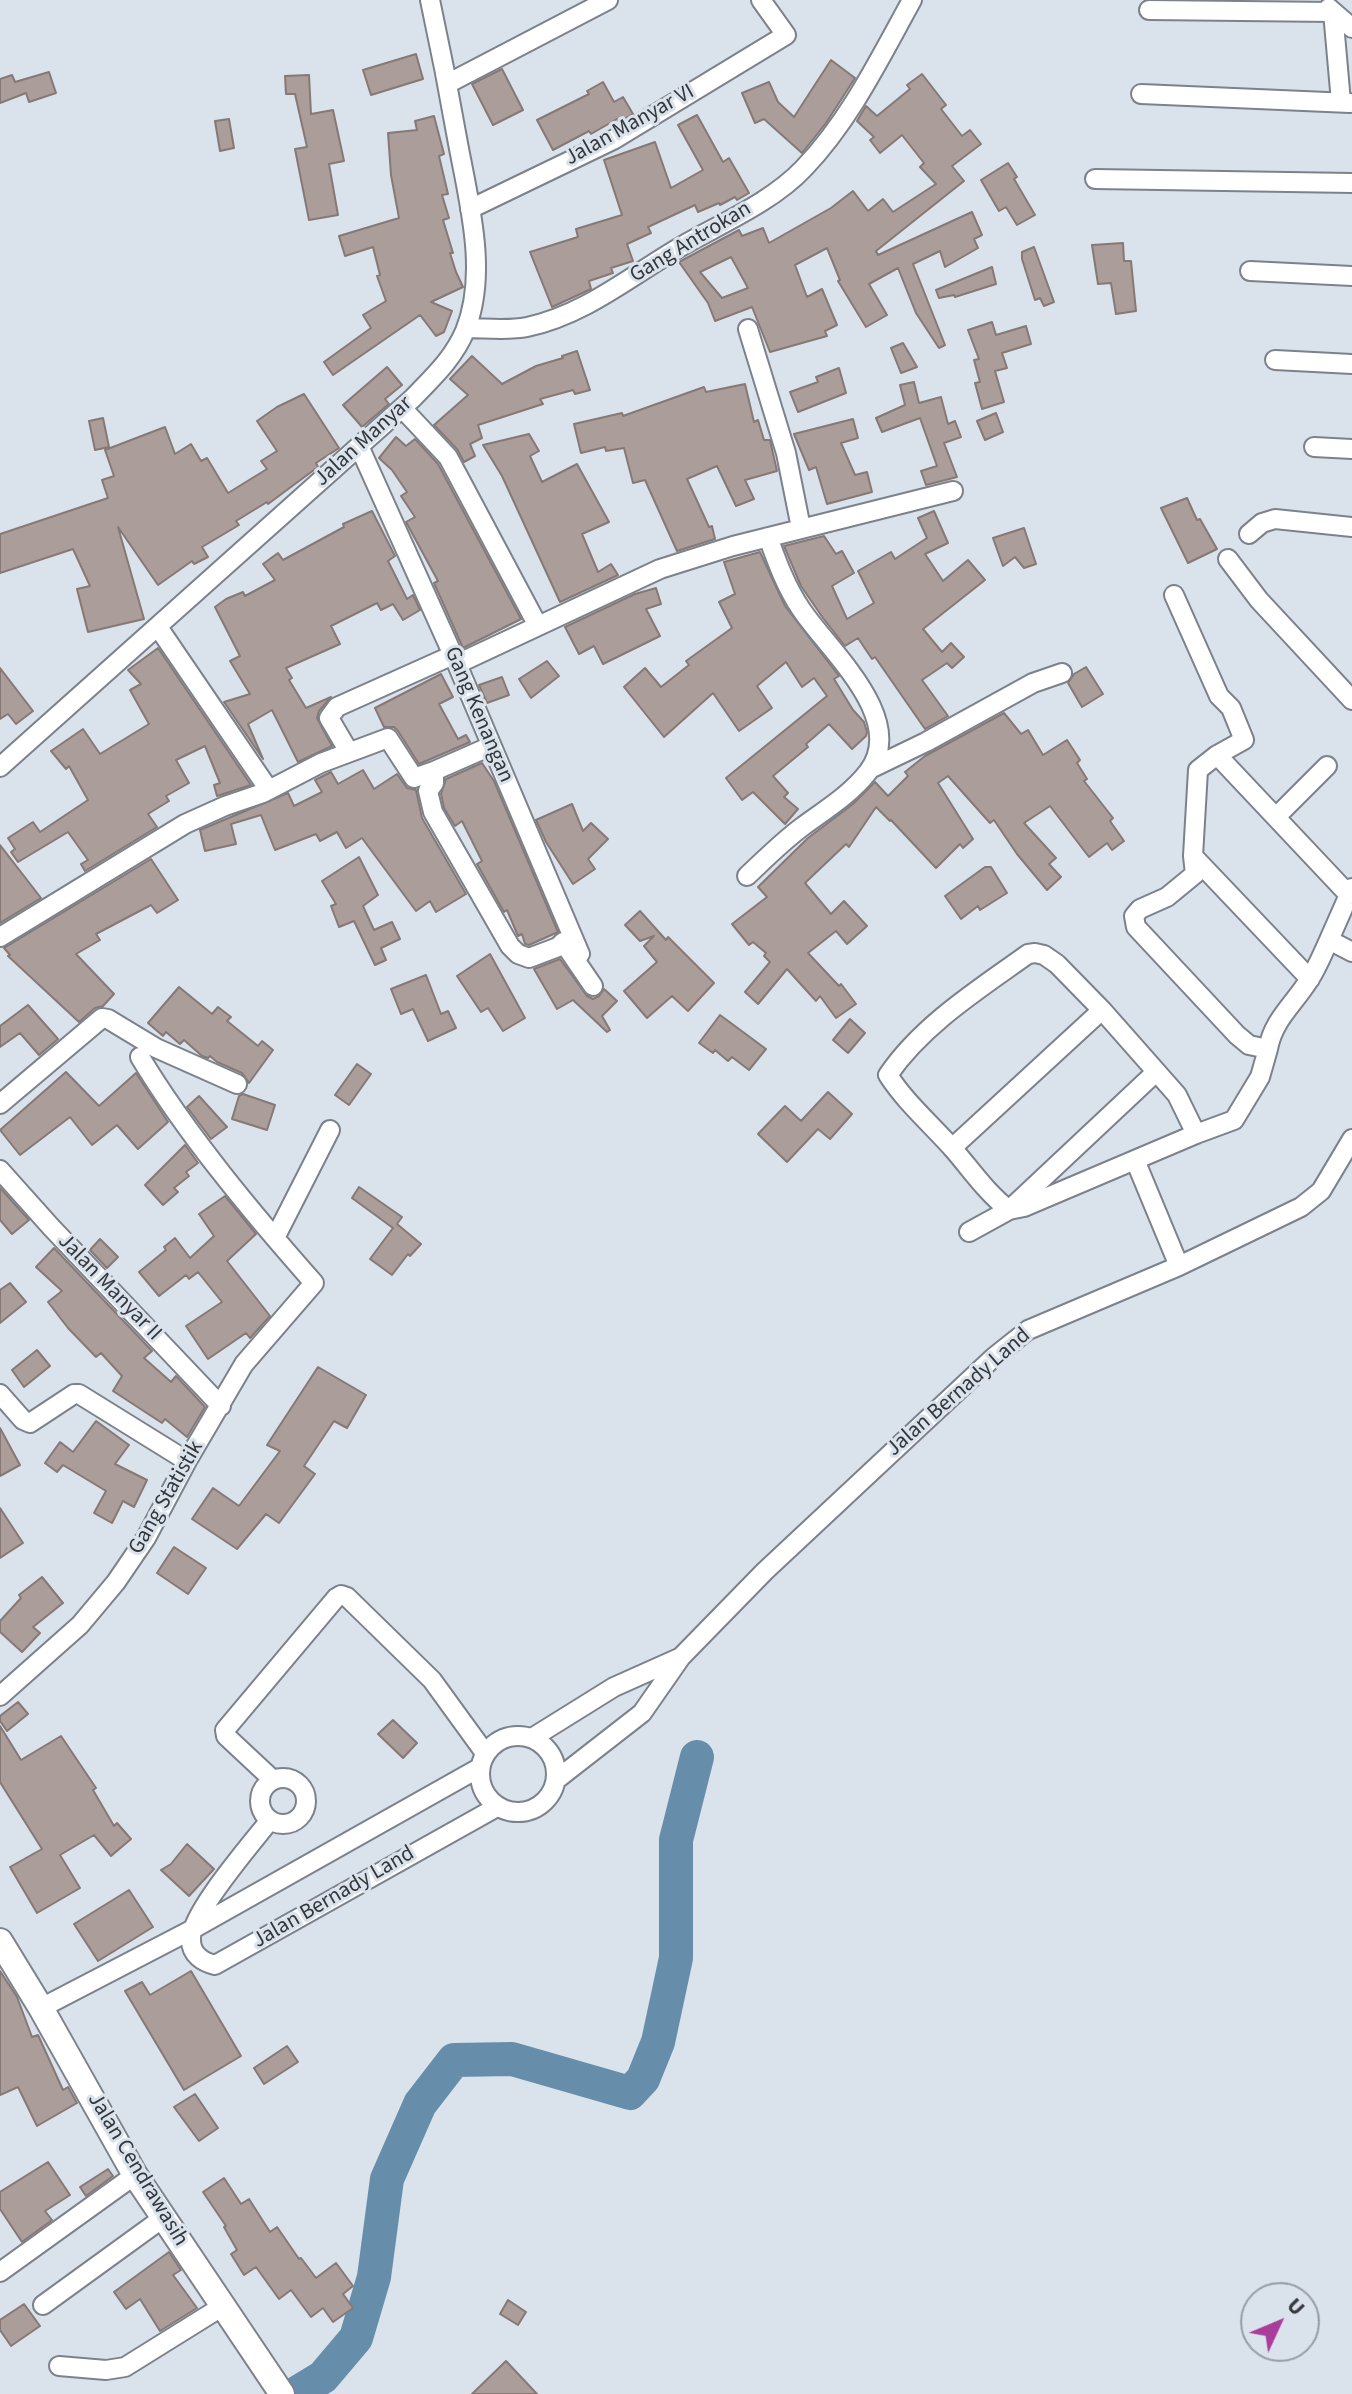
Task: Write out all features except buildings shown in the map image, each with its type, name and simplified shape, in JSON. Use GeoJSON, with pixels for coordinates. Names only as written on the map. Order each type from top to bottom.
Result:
{"type":"FeatureCollection","features":[{"type":"Feature","properties":{"kind":"main road","name":"Jalan Cendrawasih"},"geometry":{"type":"LineString","coordinates":[[0,1941],[135,2175],[282,2394]]}},
{"type":"Feature","properties":{"kind":"street","name":"Jalan Manyar"},"geometry":{"type":"LineString","coordinates":[[0,767],[402,408],[453,357],[466,328],[473,297],[475,250],[430,0]]}},
{"type":"Feature","properties":{"kind":"street"},"geometry":{"type":"LineString","coordinates":[[447,84],[608,0]]}},
{"type":"Feature","properties":{"kind":"street","name":"Jalan Manyar VI"},"geometry":{"type":"LineString","coordinates":[[470,209],[613,140],[786,35],[761,0]]}},
{"type":"Feature","properties":{"kind":"street","name":"Gang Antrokan"},"geometry":{"type":"LineString","coordinates":[[466,328],[526,327],[577,308],[609,293],[775,192],[811,160],[869,79],[912,0]]}},
{"type":"Feature","properties":{"kind":"street"},"geometry":{"type":"LineString","coordinates":[[1149,10],[1327,6],[1352,28]]}},
{"type":"Feature","properties":{"kind":"street"},"geometry":{"type":"LineString","coordinates":[[1141,94],[1346,103],[1327,6]]}},
{"type":"Feature","properties":{"kind":"street"},"geometry":{"type":"LineString","coordinates":[[1095,179],[1352,183]]}},
{"type":"Feature","properties":{"kind":"street"},"geometry":{"type":"LineString","coordinates":[[1250,271],[1352,276]]}},
{"type":"Feature","properties":{"kind":"street"},"geometry":{"type":"LineString","coordinates":[[748,329],[786,453],[801,528]]}},
{"type":"Feature","properties":{"kind":"street"},"geometry":{"type":"LineString","coordinates":[[1275,360],[1352,364]]}},
{"type":"Feature","properties":{"kind":"street"},"geometry":{"type":"LineString","coordinates":[[402,408],[448,457],[538,626]]}},
{"type":"Feature","properties":{"kind":"street","name":"Gang Kenangan"},"geometry":{"type":"LineString","coordinates":[[359,446],[455,660],[593,986],[563,942],[529,958],[518,954],[510,946],[433,812],[428,791],[434,783],[434,771]]}},
{"type":"Feature","properties":{"kind":"street"},"geometry":{"type":"LineString","coordinates":[[1314,447],[1352,449]]}},
{"type":"Feature","properties":{"kind":"street"},"geometry":{"type":"LineString","coordinates":[[349,752],[329,718],[337,707],[538,626],[660,569],[801,528],[953,491]]}},
{"type":"Feature","properties":{"kind":"street"},"geometry":{"type":"LineString","coordinates":[[1249,534],[1262,523],[1275,519],[1352,527]]}},
{"type":"Feature","properties":{"kind":"street"},"geometry":{"type":"LineString","coordinates":[[747,876],[800,829],[835,804],[870,769],[879,751],[879,727],[867,701],[844,661],[799,606],[783,577],[768,537]]}},
{"type":"Feature","properties":{"kind":"street"},"geometry":{"type":"LineString","coordinates":[[1228,559],[1259,600],[1352,700]]}},
{"type":"Feature","properties":{"kind":"street"},"geometry":{"type":"LineString","coordinates":[[1174,595],[1219,696],[1231,708],[1244,740],[1198,770],[1193,856],[1195,874],[1167,897],[1140,909],[1134,916],[1136,927],[1237,1035],[1249,1045],[1268,1049]]}},
{"type":"Feature","properties":{"kind":"street"},"geometry":{"type":"LineString","coordinates":[[158,627],[269,790]]}},
{"type":"Feature","properties":{"kind":"street"},"geometry":{"type":"LineString","coordinates":[[870,769],[1033,683],[1062,673]]}},
{"type":"Feature","properties":{"kind":"street"},"geometry":{"type":"LineString","coordinates":[[0,937],[185,824],[269,790],[349,752],[354,753],[388,738],[414,778],[491,746]]}},
{"type":"Feature","properties":{"kind":"street"},"geometry":{"type":"LineString","coordinates":[[1196,1134],[1177,1095],[1102,1010],[1057,964],[1044,955],[1028,954],[962,1001],[900,1057],[888,1075],[905,1099],[952,1148],[991,1196],[1009,1210],[1024,1207],[1234,1120],[1260,1077],[1271,1034],[1278,1020],[1310,979],[1350,892],[1217,755]]}},
{"type":"Feature","properties":{"kind":"street"},"geometry":{"type":"LineString","coordinates":[[1276,817],[1327,766]]}},
{"type":"Feature","properties":{"kind":"street"},"geometry":{"type":"LineString","coordinates":[[1193,856],[1310,979]]}},
{"type":"Feature","properties":{"kind":"street"},"geometry":{"type":"LineString","coordinates":[[1329,940],[1352,952]]}},
{"type":"Feature","properties":{"kind":"street"},"geometry":{"type":"LineString","coordinates":[[952,1148],[1102,1010]]}},
{"type":"Feature","properties":{"kind":"street"},"geometry":{"type":"LineString","coordinates":[[0,1104],[102,1018],[156,1048],[237,1084]]}},
{"type":"Feature","properties":{"kind":"street"},"geometry":{"type":"LineString","coordinates":[[140,1057],[162,1093],[275,1238],[330,1130]]}},
{"type":"Feature","properties":{"kind":"street"},"geometry":{"type":"LineString","coordinates":[[969,1232],[1009,1210],[1156,1072]]}},
{"type":"Feature","properties":{"kind":"street","name":"Jalan Bernady Land"},"geometry":{"type":"LineString","coordinates":[[556,1780],[642,1713],[681,1657],[765,1571],[994,1357],[1028,1330],[1179,1266],[1301,1207],[1321,1191],[1352,1139]]}},
{"type":"Feature","properties":{"kind":"street"},"geometry":{"type":"LineString","coordinates":[[1135,1160],[1179,1266]]}},
{"type":"Feature","properties":{"kind":"street","name":"Jalan Manyar II"},"geometry":{"type":"LineString","coordinates":[[0,1170],[221,1406]]}},
{"type":"Feature","properties":{"kind":"street","name":"Gang Statistik"},"geometry":{"type":"LineString","coordinates":[[0,1696],[80,1625],[116,1582],[146,1538],[244,1364],[314,1283],[275,1238]]}},
{"type":"Feature","properties":{"kind":"street"},"geometry":{"type":"LineString","coordinates":[[0,1394],[23,1420],[30,1423],[76,1393],[187,1461]]}},
{"type":"Feature","properties":{"kind":"street"},"geometry":{"type":"LineString","coordinates":[[272,1779],[226,1736],[225,1730],[341,1595],[347,1597],[432,1680],[482,1760]]}},
{"type":"Feature","properties":{"kind":"street","name":"Jalan Bernady Land"},"geometry":{"type":"LineString","coordinates":[[532,1738],[614,1687],[681,1657]]}},
{"type":"Feature","properties":{"kind":"street"},"geometry":{"type":"LineString","coordinates":[[513,1735],[532,1738],[553,1759],[556,1780],[547,1800],[529,1811],[517,1813],[497,1807],[481,1786],[482,1760],[493,1744],[503,1738],[513,1735]]}},
{"type":"Feature","properties":{"kind":"street","name":"Jalan Bernady Land"},"geometry":{"type":"LineString","coordinates":[[41,2008],[193,1929],[482,1760]]}},
{"type":"Feature","properties":{"kind":"street"},"geometry":{"type":"LineString","coordinates":[[288,1777],[296,1781],[306,1794],[307,1802],[300,1817],[286,1824],[270,1820],[264,1815],[259,1799],[261,1791],[272,1779],[288,1777]]}},
{"type":"Feature","properties":{"kind":"street","name":"Jalan Bernady Land"},"geometry":{"type":"LineString","coordinates":[[193,1929],[190,1939],[193,1949],[202,1962],[215,1965],[497,1807]]}},
{"type":"Feature","properties":{"kind":"street"},"geometry":{"type":"LineString","coordinates":[[193,1929],[214,1893],[270,1820]]}},
{"type":"Feature","properties":{"kind":"street"},"geometry":{"type":"LineString","coordinates":[[3,2261],[135,2175]]}},
{"type":"Feature","properties":{"kind":"street"},"geometry":{"type":"LineString","coordinates":[[43,2305],[163,2218]]}},
{"type":"Feature","properties":{"kind":"street"},"geometry":{"type":"LineString","coordinates":[[59,2366],[106,2370],[125,2367],[223,2306]]}},
{"type":"Feature","properties":{"kind":"waterway"},"geometry":{"type":"LineString","coordinates":[[295,2394],[323,2377],[356,2338],[374,2277],[387,2179],[420,2104],[454,2060],[512,2059],[630,2093],[643,2079],[658,2042],[676,1958],[676,1840],[697,1757]]}}]}
